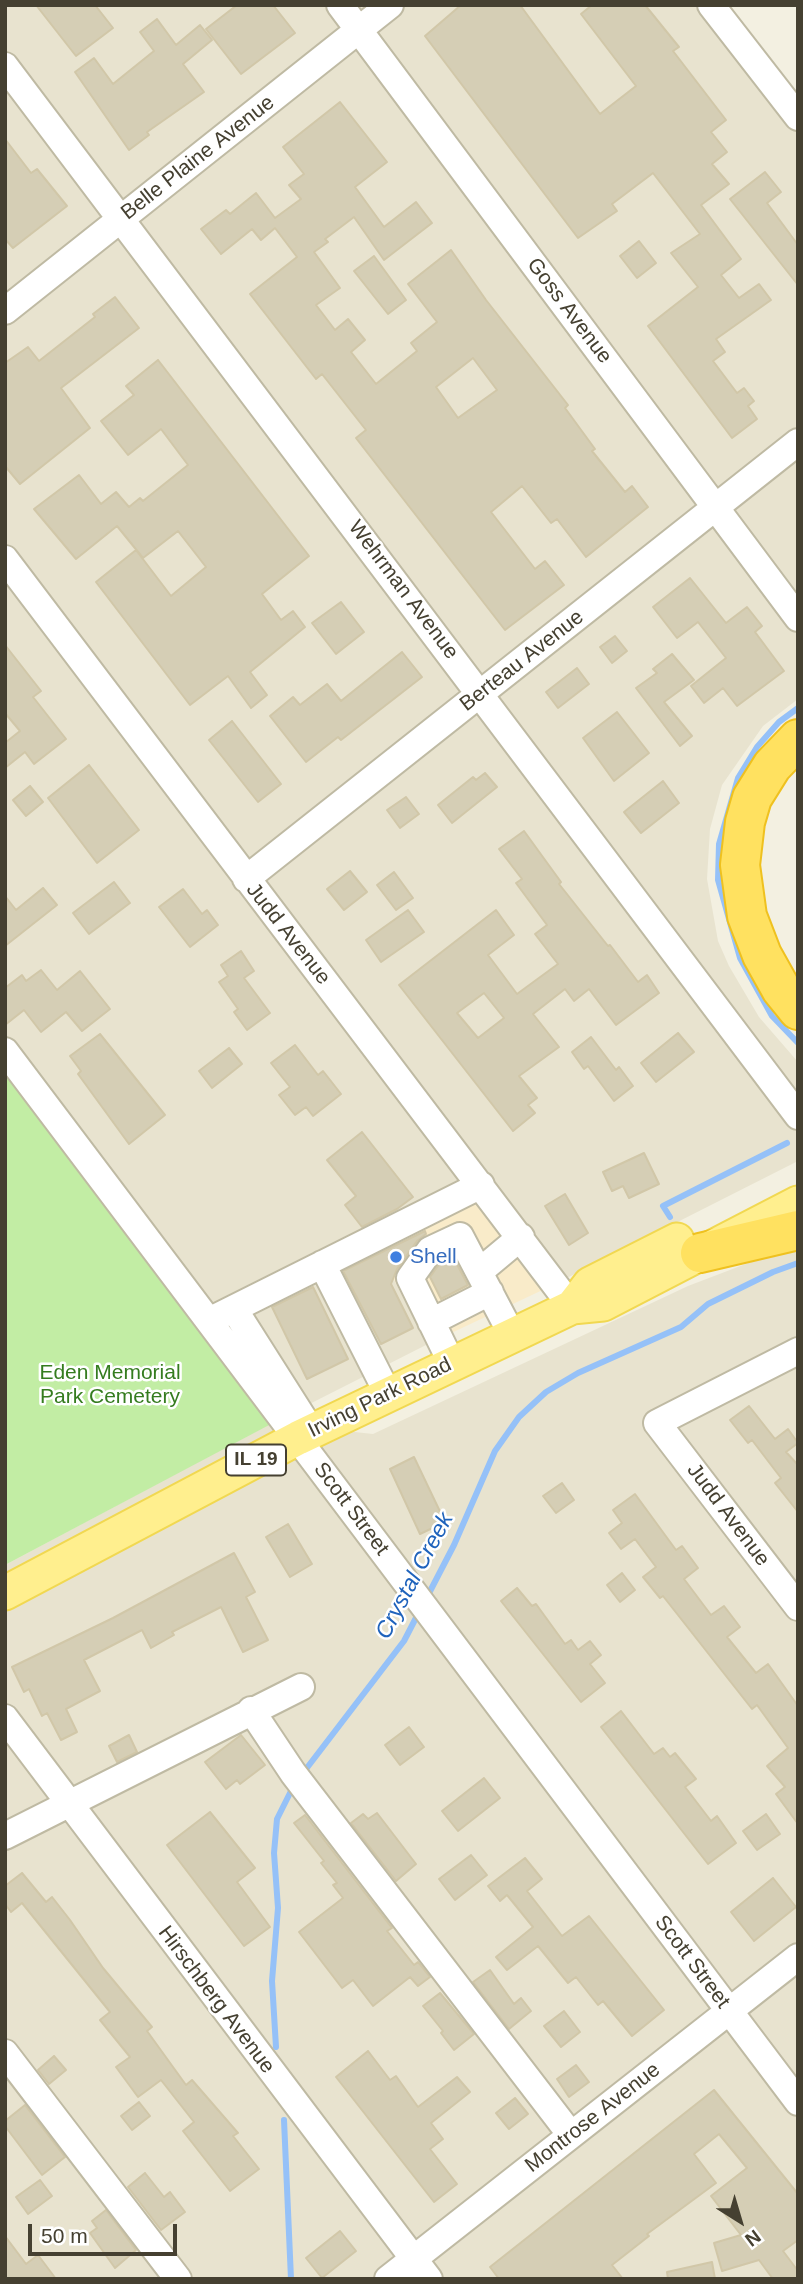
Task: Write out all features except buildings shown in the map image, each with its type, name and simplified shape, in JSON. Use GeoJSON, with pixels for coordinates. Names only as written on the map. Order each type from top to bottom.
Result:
{"type":"FeatureCollection","features":[{"type":"Feature","properties":{"kind":"highway"},"geometry":{"type":"LineString","coordinates":[[798,739],[772,766],[752,799],[743,833],[740,865],[747,916],[757,941],[771,974],[798,1010]]}},
{"type":"Feature","properties":{"kind":"highway"},"geometry":{"type":"LineString","coordinates":[[700,1253],[798,1230]]}},
{"type":"Feature","properties":{"kind":"main road","name":"Irving Park Road"},"geometry":{"type":"LineString","coordinates":[[572,1307],[590,1284],[798,1178]]}},
{"type":"Feature","properties":{"kind":"main road","name":"Irving Park Road"},"geometry":{"type":"LineString","coordinates":[[5,1592],[388,1394],[572,1307],[603,1304],[798,1203]]}},
{"type":"Feature","properties":{"kind":"street","name":"Goss Avenue"},"geometry":{"type":"LineString","coordinates":[[340,5],[798,618]]}},
{"type":"Feature","properties":{"kind":"street","name":"Belle Plaine Avenue"},"geometry":{"type":"LineString","coordinates":[[5,311],[390,5]]}},
{"type":"Feature","properties":{"kind":"street"},"geometry":{"type":"LineString","coordinates":[[711,5],[798,117]]}},
{"type":"Feature","properties":{"kind":"street","name":"Wehrman Avenue"},"geometry":{"type":"LineString","coordinates":[[5,66],[798,1116]]}},
{"type":"Feature","properties":{"kind":"street","name":"Berteau Avenue"},"geometry":{"type":"LineString","coordinates":[[246,879],[798,442]]}},
{"type":"Feature","properties":{"kind":"street","name":"Judd Avenue"},"geometry":{"type":"LineString","coordinates":[[5,559],[572,1307]]}},
{"type":"Feature","properties":{"kind":"street","name":"Scott Street"},"geometry":{"type":"LineString","coordinates":[[5,1051],[209,1321],[305,1435],[406,1583],[798,2102]]}},
{"type":"Feature","properties":{"kind":"street"},"geometry":{"type":"LineString","coordinates":[[209,1321],[481,1185]]}},
{"type":"Feature","properties":{"kind":"street"},"geometry":{"type":"LineString","coordinates":[[452,1364],[410,1278],[430,1250],[460,1236],[512,1335]]}},
{"type":"Feature","properties":{"kind":"street"},"geometry":{"type":"LineString","coordinates":[[431,1322],[484,1282],[521,1237]]}},
{"type":"Feature","properties":{"kind":"street"},"geometry":{"type":"LineString","coordinates":[[322,1264],[388,1394]]}},
{"type":"Feature","properties":{"kind":"street"},"geometry":{"type":"LineString","coordinates":[[234,1308],[305,1435]]}},
{"type":"Feature","properties":{"kind":"street","name":"Judd Avenue"},"geometry":{"type":"LineString","coordinates":[[798,1351],[657,1423],[798,1607]]}},
{"type":"Feature","properties":{"kind":"street"},"geometry":{"type":"LineString","coordinates":[[5,1836],[301,1687]]}},
{"type":"Feature","properties":{"kind":"street"},"geometry":{"type":"LineString","coordinates":[[251,1710],[293,1773],[571,2135]]}},
{"type":"Feature","properties":{"kind":"street","name":"Hirschberg Avenue"},"geometry":{"type":"LineString","coordinates":[[5,1718],[256,2054],[421,2269]]}},
{"type":"Feature","properties":{"kind":"street","name":"Montrose Avenue"},"geometry":{"type":"LineString","coordinates":[[388,2279],[421,2269],[571,2135],[798,1957]]}},
{"type":"Feature","properties":{"kind":"street"},"geometry":{"type":"LineString","coordinates":[[5,2053],[178,2279]]}},
{"type":"Feature","properties":{"kind":"shaded area"},"geometry":{"type":"Polygon","coordinates":[[[5,5],[727,5],[798,100],[798,699],[763,726],[722,785],[710,829],[707,879],[718,941],[729,966],[759,1017],[798,1062],[798,1161],[551,1286],[374,1242],[428,1344],[272,1423],[373,1434],[688,1286],[798,1244],[798,2279],[5,2279],[5,1565],[271,1423],[5,1073],[5,5]]]}},
{"type":"Feature","properties":{"kind":"shaded area"},"geometry":{"type":"Polygon","coordinates":[[[478,1191],[551,1286],[428,1344],[374,1242],[478,1191]]]}},
{"type":"Feature","properties":{"kind":"green space","name":"Eden Memorial Park Cemetery"},"geometry":{"type":"Polygon","coordinates":[[[5,1073],[271,1424],[5,1565],[5,1073]]]}},
{"type":"Feature","properties":{"kind":"waterway"},"geometry":{"type":"LineString","coordinates":[[798,708],[779,722],[757,747],[738,778],[719,844],[718,880],[740,958],[772,1016],[798,1043]]}},
{"type":"Feature","properties":{"kind":"waterway"},"geometry":{"type":"LineString","coordinates":[[670,1217],[663,1206],[787,1143]]}},
{"type":"Feature","properties":{"kind":"waterway","name":"Crystal Creek"},"geometry":{"type":"LineString","coordinates":[[426,1599],[454,1545],[495,1451],[519,1417],[546,1392],[578,1373],[681,1327],[708,1304],[773,1272],[798,1263]]}},
{"type":"Feature","properties":{"kind":"waterway","name":"Crystal Creek"},"geometry":{"type":"LineString","coordinates":[[303,1773],[404,1641],[419,1612]]}},
{"type":"Feature","properties":{"kind":"waterway","name":"Crystal Creek"},"geometry":{"type":"LineString","coordinates":[[276,2047],[272,1981],[278,1908],[274,1853],[277,1819],[294,1785]]}},
{"type":"Feature","properties":{"kind":"waterway","name":"Crystal Creek"},"geometry":{"type":"LineString","coordinates":[[284,2120],[291,2279]]}},
{"type":"Feature","properties":{"kind":"place","name":"Shell"},"geometry":{"type":"Point","coordinates":[396,1257]}}]}
